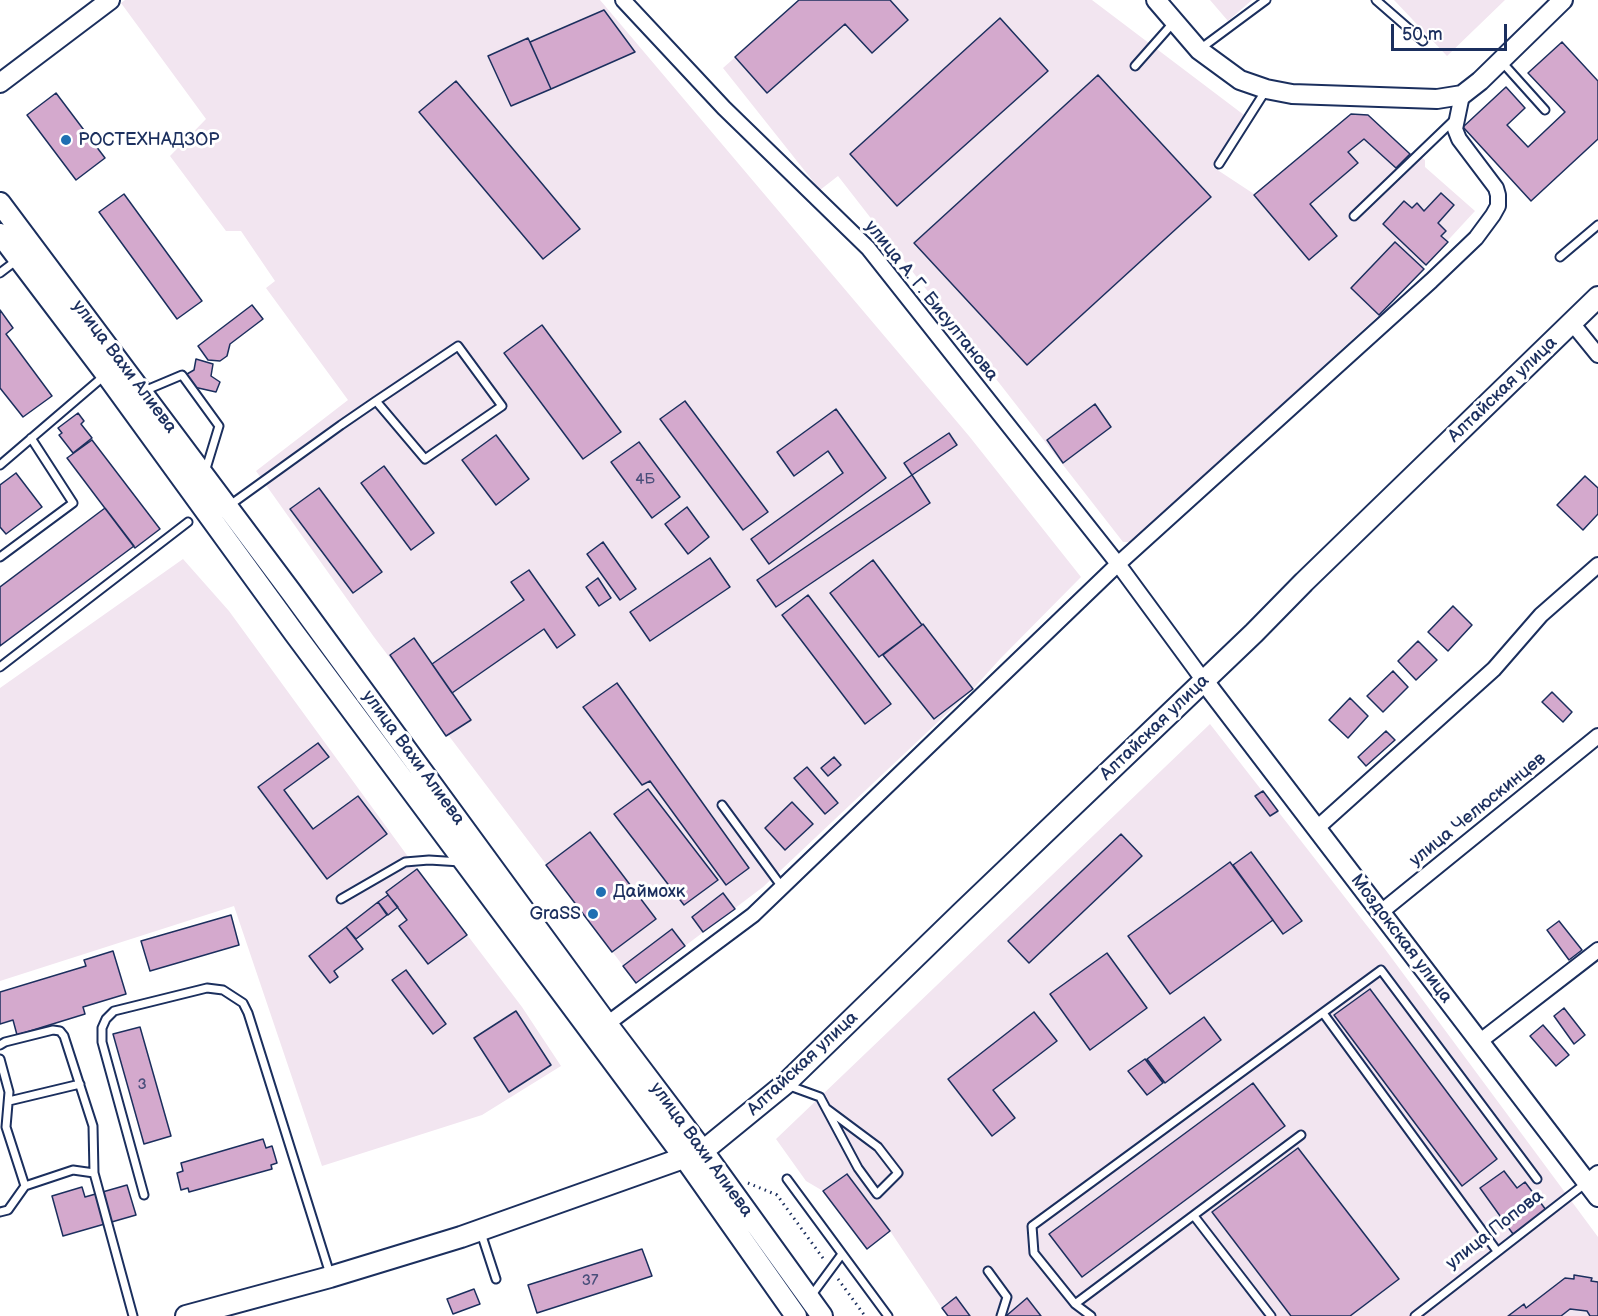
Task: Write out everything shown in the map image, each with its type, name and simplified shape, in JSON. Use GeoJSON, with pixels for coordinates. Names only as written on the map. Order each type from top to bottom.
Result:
{"type":"FeatureCollection","features":[{"type":"Feature","properties":{"kind":"main road","name":"улица Вахи Алиева"},"geometry":{"type":"LineString","coordinates":[[0,203],[204,474],[822,1316]]}},
{"type":"Feature","properties":{"kind":"main road","name":"улица Вахи Алиева"},"geometry":{"type":"LineString","coordinates":[[0,234],[106,374],[464,863],[684,1158],[796,1316]]}},
{"type":"Feature","properties":{"kind":"main road","name":"Алтайская улица"},"geometry":{"type":"LineString","coordinates":[[188,1316],[330,1277],[480,1230],[703,1151],[785,1084],[1204,681],[1598,297]]}},
{"type":"Feature","properties":{"kind":"street"},"geometry":{"type":"LineString","coordinates":[[0,83],[110,0]]}},
{"type":"Feature","properties":{"kind":"street","name":"улица А. Г. Бисултанова"},"geometry":{"type":"LineString","coordinates":[[623,0],[724,108],[868,248],[1118,564],[1204,681]]}},
{"type":"Feature","properties":{"kind":"street"},"geometry":{"type":"LineString","coordinates":[[1156,0],[1199,50],[1240,80],[1266,89],[1292,94],[1437,99],[1462,95],[1480,81],[1563,0]]}},
{"type":"Feature","properties":{"kind":"street"},"geometry":{"type":"LineString","coordinates":[[607,1024],[753,915],[1118,564],[1414,297],[1481,231],[1498,206],[1498,195],[1496,188],[1455,129],[1462,95]]}},
{"type":"Feature","properties":{"kind":"street"},"geometry":{"type":"LineString","coordinates":[[1572,322],[1598,355]]}},
{"type":"Feature","properties":{"kind":"street"},"geometry":{"type":"LineString","coordinates":[[1317,828],[1494,669],[1541,615],[1598,565]]}},
{"type":"Feature","properties":{"kind":"street","name":"Моздокская улица"},"geometry":{"type":"LineString","coordinates":[[1204,681],[1479,1042],[1592,1177],[1598,1197]]}},
{"type":"Feature","properties":{"kind":"street","name":"улица Челюскинцев"},"geometry":{"type":"LineString","coordinates":[[1381,912],[1598,736]]}},
{"type":"Feature","properties":{"kind":"street"},"geometry":{"type":"LineString","coordinates":[[1479,1042],[1598,950]]}},
{"type":"Feature","properties":{"kind":"lane"},"geometry":{"type":"LineString","coordinates":[[1199,50],[1266,0]]}},
{"type":"Feature","properties":{"kind":"lane"},"geometry":{"type":"LineString","coordinates":[[1376,0],[1423,42]]}},
{"type":"Feature","properties":{"kind":"lane"},"geometry":{"type":"LineString","coordinates":[[1135,66],[1175,22]]}},
{"type":"Feature","properties":{"kind":"lane"},"geometry":{"type":"LineString","coordinates":[[1501,61],[1545,111]]}},
{"type":"Feature","properties":{"kind":"lane"},"geometry":{"type":"LineString","coordinates":[[1219,164],[1266,89]]}},
{"type":"Feature","properties":{"kind":"lane"},"geometry":{"type":"LineString","coordinates":[[1354,216],[1456,119]]}},
{"type":"Feature","properties":{"kind":"lane"},"geometry":{"type":"LineString","coordinates":[[1560,257],[1598,225]]}},
{"type":"Feature","properties":{"kind":"lane"},"geometry":{"type":"LineString","coordinates":[[0,273],[19,258]]}},
{"type":"Feature","properties":{"kind":"lane"},"geometry":{"type":"LineString","coordinates":[[228,507],[376,401],[459,346],[502,406],[425,459],[376,401]]}},
{"type":"Feature","properties":{"kind":"lane"},"geometry":{"type":"LineString","coordinates":[[0,465],[106,374]]}},
{"type":"Feature","properties":{"kind":"lane"},"geometry":{"type":"LineString","coordinates":[[142,391],[182,375],[219,426],[204,474]]}},
{"type":"Feature","properties":{"kind":"lane"},"geometry":{"type":"LineString","coordinates":[[0,557],[73,503],[31,438]]}},
{"type":"Feature","properties":{"kind":"lane"},"geometry":{"type":"LineString","coordinates":[[0,667],[188,522]]}},
{"type":"Feature","properties":{"kind":"lane"},"geometry":{"type":"LineString","coordinates":[[722,805],[782,887]]}},
{"type":"Feature","properties":{"kind":"lane"},"geometry":{"type":"LineString","coordinates":[[341,899],[405,862],[429,860],[464,863]]}},
{"type":"Feature","properties":{"kind":"lane"},"geometry":{"type":"LineString","coordinates":[[1091,1316],[1075,1304],[1034,1253],[1032,1226],[1381,970],[1537,1179]]}},
{"type":"Feature","properties":{"kind":"lane"},"geometry":{"type":"LineString","coordinates":[[144,1195],[102,1042],[102,1028],[106,1019],[114,1011],[207,987],[223,990],[243,1003],[248,1013],[330,1277]]}},
{"type":"Feature","properties":{"kind":"lane"},"geometry":{"type":"LineString","coordinates":[[1323,1014],[1497,1251]]}},
{"type":"Feature","properties":{"kind":"lane"},"geometry":{"type":"LineString","coordinates":[[0,1045],[53,1030],[60,1031],[64,1036],[93,1126],[94,1173],[133,1316]]}},
{"type":"Feature","properties":{"kind":"lane"},"geometry":{"type":"LineString","coordinates":[[0,1059],[9,1092],[6,1127],[25,1186]]}},
{"type":"Feature","properties":{"kind":"lane"},"geometry":{"type":"LineString","coordinates":[[9,1101],[80,1084]]}},
{"type":"Feature","properties":{"kind":"lane"},"geometry":{"type":"LineString","coordinates":[[785,1084],[820,1097],[826,1109],[858,1168],[876,1194],[898,1173],[878,1147],[826,1109]]}},
{"type":"Feature","properties":{"kind":"lane"},"geometry":{"type":"LineString","coordinates":[[1075,1304],[1301,1135]]}},
{"type":"Feature","properties":{"kind":"lane"},"geometry":{"type":"LineString","coordinates":[[0,1212],[8,1210],[25,1186],[73,1170],[94,1173]]}},
{"type":"Feature","properties":{"kind":"lane","name":"улица Попова"},"geometry":{"type":"LineString","coordinates":[[1415,1316],[1592,1177]]}},
{"type":"Feature","properties":{"kind":"lane"},"geometry":{"type":"LineString","coordinates":[[787,1179],[888,1316]]}},
{"type":"Feature","properties":{"kind":"lane"},"geometry":{"type":"LineString","coordinates":[[1194,1216],[1271,1316]]}},
{"type":"Feature","properties":{"kind":"lane"},"geometry":{"type":"LineString","coordinates":[[480,1230],[496,1278]]}},
{"type":"Feature","properties":{"kind":"lane"},"geometry":{"type":"LineString","coordinates":[[809,1298],[842,1254]]}},
{"type":"Feature","properties":{"kind":"lane"},"geometry":{"type":"LineString","coordinates":[[988,1271],[1006,1297],[1001,1316]]}},
{"type":"Feature","properties":{"kind":"path"},"geometry":{"type":"LineString","coordinates":[[745,1183],[777,1195],[865,1316]]}},
{"type":"Feature","properties":{"kind":"shaded area"},"geometry":{"type":"Polygon","coordinates":[[[125,0],[600,0],[969,436],[1081,577],[973,689],[763,887],[636,983],[374,637],[256,471],[348,400],[266,288],[275,281],[241,231],[226,231],[170,156],[206,119],[121,3],[125,0]]]}},
{"type":"Feature","properties":{"kind":"shaded area"},"geometry":{"type":"Polygon","coordinates":[[[800,0],[1092,0],[1244,115],[1213,167],[1254,194],[1351,114],[1368,115],[1409,153],[1417,154],[1425,160],[1425,167],[1475,211],[1379,315],[1131,542],[1123,542],[838,176],[820,190],[723,68],[800,0]]]}},
{"type":"Feature","properties":{"kind":"shaded area"},"geometry":{"type":"Polygon","coordinates":[[[1210,0],[1252,0],[1228,21],[1210,0]]]}},
{"type":"Feature","properties":{"kind":"shaded area"},"geometry":{"type":"Polygon","coordinates":[[[1394,0],[1505,0],[1447,56],[1394,0]]]}},
{"type":"Feature","properties":{"kind":"shaded area"},"geometry":{"type":"Polygon","coordinates":[[[183,559],[229,611],[417,869],[522,1007],[561,1066],[482,1115],[322,1166],[234,906],[0,981],[0,688],[183,559]]]}},
{"type":"Feature","properties":{"kind":"shaded area"},"geometry":{"type":"Polygon","coordinates":[[[1210,724],[1382,945],[1598,1237],[1598,1316],[947,1316],[890,1231],[867,1249],[823,1191],[806,1181],[776,1139],[1210,724]]]}},
{"type":"Feature","properties":{"kind":"building"},"geometry":{"type":"Polygon","coordinates":[[[799,0],[890,0],[908,20],[872,53],[845,24],[767,93],[735,57],[799,0]]]}},
{"type":"Feature","properties":{"kind":"building"},"geometry":{"type":"Polygon","coordinates":[[[604,10],[635,52],[551,89],[530,42],[604,10]]]}},
{"type":"Feature","properties":{"kind":"building"},"geometry":{"type":"Polygon","coordinates":[[[1000,18],[1048,71],[897,206],[850,154],[1000,18]]]}},
{"type":"Feature","properties":{"kind":"building"},"geometry":{"type":"Polygon","coordinates":[[[528,38],[551,89],[511,106],[488,56],[528,38]]]}},
{"type":"Feature","properties":{"kind":"building"},"geometry":{"type":"Polygon","coordinates":[[[1562,42],[1598,81],[1598,139],[1531,201],[1463,127],[1506,87],[1525,108],[1507,125],[1528,147],[1565,112],[1528,73],[1562,42]]]}},
{"type":"Feature","properties":{"kind":"building"},"geometry":{"type":"Polygon","coordinates":[[[1098,75],[1211,197],[1027,365],[914,243],[1098,75]]]}},
{"type":"Feature","properties":{"kind":"building"},"geometry":{"type":"Polygon","coordinates":[[[456,81],[580,229],[543,259],[419,112],[456,81]]]}},
{"type":"Feature","properties":{"kind":"building"},"geometry":{"type":"Polygon","coordinates":[[[56,93],[105,158],[76,180],[27,115],[56,93]]]}},
{"type":"Feature","properties":{"kind":"building"},"geometry":{"type":"Polygon","coordinates":[[[1351,114],[1368,115],[1410,154],[1396,168],[1364,139],[1348,152],[1358,163],[1310,204],[1337,236],[1309,260],[1254,195],[1351,114]]]}},
{"type":"Feature","properties":{"kind":"building"},"geometry":{"type":"Polygon","coordinates":[[[1441,193],[1454,205],[1438,223],[1446,231],[1441,236],[1448,242],[1426,265],[1383,224],[1404,201],[1412,208],[1417,203],[1424,211],[1441,193]]]}},
{"type":"Feature","properties":{"kind":"building"},"geometry":{"type":"Polygon","coordinates":[[[124,194],[202,301],[177,319],[99,212],[124,194]]]}},
{"type":"Feature","properties":{"kind":"building"},"geometry":{"type":"Polygon","coordinates":[[[1395,242],[1424,269],[1379,315],[1351,288],[1395,242]]]}},
{"type":"Feature","properties":{"kind":"building"},"geometry":{"type":"Polygon","coordinates":[[[252,305],[263,319],[230,344],[227,356],[220,361],[208,360],[198,346],[252,305]]]}},
{"type":"Feature","properties":{"kind":"building"},"geometry":{"type":"Polygon","coordinates":[[[0,310],[13,328],[6,334],[52,396],[23,417],[0,388],[0,310]]]}},
{"type":"Feature","properties":{"kind":"building"},"geometry":{"type":"Polygon","coordinates":[[[542,325],[621,432],[583,459],[504,353],[542,325]]]}},
{"type":"Feature","properties":{"kind":"building"},"geometry":{"type":"Polygon","coordinates":[[[196,359],[213,364],[211,376],[220,382],[216,392],[185,385],[187,374],[194,370],[196,359]]]}},
{"type":"Feature","properties":{"kind":"building"},"geometry":{"type":"Polygon","coordinates":[[[685,401],[768,512],[743,530],[660,419],[685,401]]]}},
{"type":"Feature","properties":{"kind":"building"},"geometry":{"type":"Polygon","coordinates":[[[1095,404],[1111,427],[1063,463],[1047,440],[1095,404]]]}},
{"type":"Feature","properties":{"kind":"building"},"geometry":{"type":"Polygon","coordinates":[[[836,409],[886,478],[769,564],[751,539],[843,473],[828,451],[794,476],[777,452],[836,409]]]}},
{"type":"Feature","properties":{"kind":"building"},"geometry":{"type":"Polygon","coordinates":[[[78,413],[84,421],[81,424],[92,438],[73,453],[59,435],[62,433],[58,428],[78,413]]]}},
{"type":"Feature","properties":{"kind":"building"},"geometry":{"type":"Polygon","coordinates":[[[949,433],[957,445],[912,475],[904,463],[949,433]]]}},
{"type":"Feature","properties":{"kind":"building"},"geometry":{"type":"Polygon","coordinates":[[[496,435],[529,479],[496,505],[462,460],[496,435]]]}},
{"type":"Feature","properties":{"kind":"building"},"geometry":{"type":"Polygon","coordinates":[[[92,440],[160,529],[135,548],[67,458],[92,440]]]}},
{"type":"Feature","properties":{"kind":"building"},"geometry":{"type":"Polygon","coordinates":[[[639,442],[680,497],[652,518],[611,462],[639,442]]]}},
{"type":"Feature","properties":{"kind":"building"},"geometry":{"type":"Polygon","coordinates":[[[384,466],[434,533],[411,550],[361,483],[384,466]]]}},
{"type":"Feature","properties":{"kind":"building"},"geometry":{"type":"Polygon","coordinates":[[[16,473],[42,507],[6,534],[0,527],[0,485],[16,473]]]}},
{"type":"Feature","properties":{"kind":"building"},"geometry":{"type":"Polygon","coordinates":[[[912,475],[930,503],[776,607],[757,580],[912,475]]]}},
{"type":"Feature","properties":{"kind":"building"},"geometry":{"type":"Polygon","coordinates":[[[1585,476],[1598,488],[1598,514],[1583,530],[1557,505],[1585,476]]]}},
{"type":"Feature","properties":{"kind":"building"},"geometry":{"type":"Polygon","coordinates":[[[319,488],[382,572],[353,593],[290,509],[319,488]]]}},
{"type":"Feature","properties":{"kind":"building"},"geometry":{"type":"Polygon","coordinates":[[[687,507],[709,537],[688,554],[665,524],[687,507]]]}},
{"type":"Feature","properties":{"kind":"building"},"geometry":{"type":"Polygon","coordinates":[[[105,508],[134,546],[0,646],[0,587],[105,508]]]}},
{"type":"Feature","properties":{"kind":"building"},"geometry":{"type":"Polygon","coordinates":[[[603,542],[636,589],[620,600],[587,554],[603,542]]]}},
{"type":"Feature","properties":{"kind":"building"},"geometry":{"type":"Polygon","coordinates":[[[710,558],[730,587],[650,641],[630,612],[710,558]]]}},
{"type":"Feature","properties":{"kind":"building"},"geometry":{"type":"Polygon","coordinates":[[[873,560],[922,625],[879,657],[830,593],[873,560]]]}},
{"type":"Feature","properties":{"kind":"building"},"geometry":{"type":"Polygon","coordinates":[[[529,570],[575,635],[557,648],[544,629],[452,693],[432,664],[524,600],[511,582],[529,570]]]}},
{"type":"Feature","properties":{"kind":"building"},"geometry":{"type":"Polygon","coordinates":[[[598,578],[611,598],[599,606],[586,587],[598,578]]]}},
{"type":"Feature","properties":{"kind":"building"},"geometry":{"type":"Polygon","coordinates":[[[808,595],[891,704],[865,724],[782,615],[808,595]]]}},
{"type":"Feature","properties":{"kind":"building"},"geometry":{"type":"Polygon","coordinates":[[[1453,606],[1472,625],[1448,651],[1428,632],[1453,606]]]}},
{"type":"Feature","properties":{"kind":"building"},"geometry":{"type":"Polygon","coordinates":[[[923,624],[973,689],[934,719],[883,655],[923,624]]]}},
{"type":"Feature","properties":{"kind":"building"},"geometry":{"type":"Polygon","coordinates":[[[414,638],[471,720],[446,736],[390,655],[414,638]]]}},
{"type":"Feature","properties":{"kind":"building"},"geometry":{"type":"Polygon","coordinates":[[[1418,641],[1437,660],[1416,680],[1398,661],[1418,641]]]}},
{"type":"Feature","properties":{"kind":"building"},"geometry":{"type":"Polygon","coordinates":[[[1393,671],[1408,687],[1383,712],[1367,696],[1393,671]]]}},
{"type":"Feature","properties":{"kind":"building"},"geometry":{"type":"Polygon","coordinates":[[[617,683],[749,868],[726,885],[650,781],[642,785],[583,707],[617,683]]]}},
{"type":"Feature","properties":{"kind":"building"},"geometry":{"type":"Polygon","coordinates":[[[1552,692],[1572,712],[1563,722],[1542,702],[1552,692]]]}},
{"type":"Feature","properties":{"kind":"building"},"geometry":{"type":"Polygon","coordinates":[[[1350,698],[1368,716],[1348,738],[1329,720],[1350,698]]]}},
{"type":"Feature","properties":{"kind":"building"},"geometry":{"type":"Polygon","coordinates":[[[1386,731],[1395,740],[1366,766],[1358,757],[1386,731]]]}},
{"type":"Feature","properties":{"kind":"building"},"geometry":{"type":"Polygon","coordinates":[[[318,743],[329,757],[284,790],[313,829],[358,796],[387,834],[327,879],[258,787],[318,743]]]}},
{"type":"Feature","properties":{"kind":"building"},"geometry":{"type":"Polygon","coordinates":[[[834,757],[841,765],[828,776],[821,768],[834,757]]]}},
{"type":"Feature","properties":{"kind":"building"},"geometry":{"type":"Polygon","coordinates":[[[807,767],[838,803],[825,814],[794,778],[807,767]]]}},
{"type":"Feature","properties":{"kind":"building"},"geometry":{"type":"Polygon","coordinates":[[[648,789],[718,880],[684,905],[614,814],[648,789]]]}},
{"type":"Feature","properties":{"kind":"building"},"geometry":{"type":"Polygon","coordinates":[[[1263,791],[1278,811],[1270,816],[1255,796],[1263,791]]]}},
{"type":"Feature","properties":{"kind":"building"},"geometry":{"type":"Polygon","coordinates":[[[792,802],[813,824],[785,850],[765,828],[792,802]]]}},
{"type":"Feature","properties":{"kind":"building","name":"Даймохк"},"geometry":{"type":"Polygon","coordinates":[[[590,832],[656,919],[612,952],[546,865],[590,832]]]}},
{"type":"Feature","properties":{"kind":"building"},"geometry":{"type":"Polygon","coordinates":[[[1121,834],[1142,856],[1029,963],[1008,941],[1121,834]]]}},
{"type":"Feature","properties":{"kind":"building"},"geometry":{"type":"Polygon","coordinates":[[[1251,852],[1302,921],[1283,934],[1233,865],[1251,852]]]}},
{"type":"Feature","properties":{"kind":"building"},"geometry":{"type":"Polygon","coordinates":[[[1230,862],[1273,920],[1170,994],[1128,936],[1230,862]]]}},
{"type":"Feature","properties":{"kind":"building"},"geometry":{"type":"Polygon","coordinates":[[[417,869],[467,935],[428,964],[399,926],[407,920],[386,892],[417,869]]]}},
{"type":"Feature","properties":{"kind":"building"},"geometry":{"type":"Polygon","coordinates":[[[723,893],[735,909],[703,932],[692,917],[723,893]]]}},
{"type":"Feature","properties":{"kind":"building"},"geometry":{"type":"Polygon","coordinates":[[[388,895],[398,907],[388,915],[378,902],[388,895]]]}},
{"type":"Feature","properties":{"kind":"building"},"geometry":{"type":"Polygon","coordinates":[[[378,902],[387,915],[356,939],[346,927],[378,902]]]}},
{"type":"Feature","properties":{"kind":"building"},"geometry":{"type":"Polygon","coordinates":[[[231,915],[239,945],[150,971],[141,941],[231,915]]]}},
{"type":"Feature","properties":{"kind":"building"},"geometry":{"type":"Polygon","coordinates":[[[1559,921],[1582,950],[1569,960],[1547,930],[1559,921]]]}},
{"type":"Feature","properties":{"kind":"building"},"geometry":{"type":"Polygon","coordinates":[[[346,927],[363,949],[334,971],[338,977],[330,983],[309,956],[346,927]]]}},
{"type":"Feature","properties":{"kind":"building"},"geometry":{"type":"Polygon","coordinates":[[[672,929],[685,946],[636,983],[623,966],[672,929]]]}},
{"type":"Feature","properties":{"kind":"building"},"geometry":{"type":"Polygon","coordinates":[[[113,951],[126,994],[83,1007],[85,1014],[17,1035],[13,1020],[0,1024],[0,992],[86,966],[84,960],[113,951]]]}},
{"type":"Feature","properties":{"kind":"building"},"geometry":{"type":"Polygon","coordinates":[[[1107,953],[1147,1008],[1090,1050],[1050,994],[1107,953]]]}},
{"type":"Feature","properties":{"kind":"building"},"geometry":{"type":"Polygon","coordinates":[[[406,970],[446,1024],[433,1034],[392,980],[406,970]]]}},
{"type":"Feature","properties":{"kind":"building"},"geometry":{"type":"Polygon","coordinates":[[[1370,989],[1497,1159],[1462,1186],[1334,1015],[1370,989]]]}},
{"type":"Feature","properties":{"kind":"building"},"geometry":{"type":"Polygon","coordinates":[[[1564,1008],[1585,1035],[1574,1044],[1554,1016],[1564,1008]]]}},
{"type":"Feature","properties":{"kind":"building"},"geometry":{"type":"Polygon","coordinates":[[[516,1011],[551,1065],[509,1092],[474,1038],[516,1011]]]}},
{"type":"Feature","properties":{"kind":"building"},"geometry":{"type":"Polygon","coordinates":[[[1034,1012],[1057,1041],[993,1090],[1015,1118],[992,1136],[948,1079],[1034,1012]]]}},
{"type":"Feature","properties":{"kind":"building"},"geometry":{"type":"Polygon","coordinates":[[[1204,1017],[1221,1040],[1165,1083],[1147,1059],[1204,1017]]]}},
{"type":"Feature","properties":{"kind":"building"},"geometry":{"type":"Polygon","coordinates":[[[1543,1025],[1569,1055],[1556,1066],[1530,1036],[1543,1025]]]}},
{"type":"Feature","properties":{"kind":"building"},"geometry":{"type":"Polygon","coordinates":[[[140,1027],[171,1136],[144,1144],[113,1034],[140,1027]]]}},
{"type":"Feature","properties":{"kind":"building"},"geometry":{"type":"Polygon","coordinates":[[[1145,1059],[1163,1083],[1147,1095],[1128,1071],[1145,1059]]]}},
{"type":"Feature","properties":{"kind":"building"},"geometry":{"type":"Polygon","coordinates":[[[1253,1083],[1285,1126],[1082,1277],[1049,1234],[1253,1083]]]}},
{"type":"Feature","properties":{"kind":"building"},"geometry":{"type":"Polygon","coordinates":[[[263,1139],[266,1148],[272,1146],[277,1163],[271,1165],[272,1169],[189,1192],[188,1188],[181,1190],[177,1173],[183,1171],[181,1163],[263,1139]]]}},
{"type":"Feature","properties":{"kind":"building"},"geometry":{"type":"Polygon","coordinates":[[[1298,1148],[1399,1279],[1350,1316],[1291,1316],[1212,1212],[1298,1148]]]}},
{"type":"Feature","properties":{"kind":"building"},"geometry":{"type":"Polygon","coordinates":[[[1504,1171],[1517,1188],[1525,1182],[1546,1210],[1513,1234],[1480,1188],[1504,1171]]]}},
{"type":"Feature","properties":{"kind":"building"},"geometry":{"type":"Polygon","coordinates":[[[847,1174],[890,1231],[867,1249],[823,1191],[847,1174]]]}},
{"type":"Feature","properties":{"kind":"building"},"geometry":{"type":"Polygon","coordinates":[[[127,1185],[136,1215],[63,1236],[52,1196],[82,1187],[85,1197],[127,1185]]]}},
{"type":"Feature","properties":{"kind":"building"},"geometry":{"type":"Polygon","coordinates":[[[642,1249],[652,1276],[537,1313],[528,1285],[642,1249]]]}},
{"type":"Feature","properties":{"kind":"building"},"geometry":{"type":"Polygon","coordinates":[[[1574,1275],[1592,1278],[1591,1281],[1598,1282],[1598,1316],[1590,1316],[1587,1311],[1570,1309],[1561,1316],[1508,1316],[1524,1304],[1526,1308],[1565,1278],[1574,1279],[1574,1275]]]}},
{"type":"Feature","properties":{"kind":"building"},"geometry":{"type":"Polygon","coordinates":[[[474,1289],[480,1304],[453,1314],[447,1299],[474,1289]]]}},
{"type":"Feature","properties":{"kind":"building"},"geometry":{"type":"Polygon","coordinates":[[[956,1297],[970,1316],[948,1316],[942,1308],[956,1297]]]}},
{"type":"Feature","properties":{"kind":"building"},"geometry":{"type":"Polygon","coordinates":[[[1027,1298],[1041,1316],[1006,1316],[1027,1298]]]}},
{"type":"Feature","properties":{"kind":"place","name":"РОСТЕХНАДЗОР"},"geometry":{"type":"Point","coordinates":[66,140]}},
{"type":"Feature","properties":{"kind":"place","name":"Даймохк"},"geometry":{"type":"Point","coordinates":[601,892]}},
{"type":"Feature","properties":{"kind":"place","name":"GraSS"},"geometry":{"type":"Point","coordinates":[593,914]}}]}
